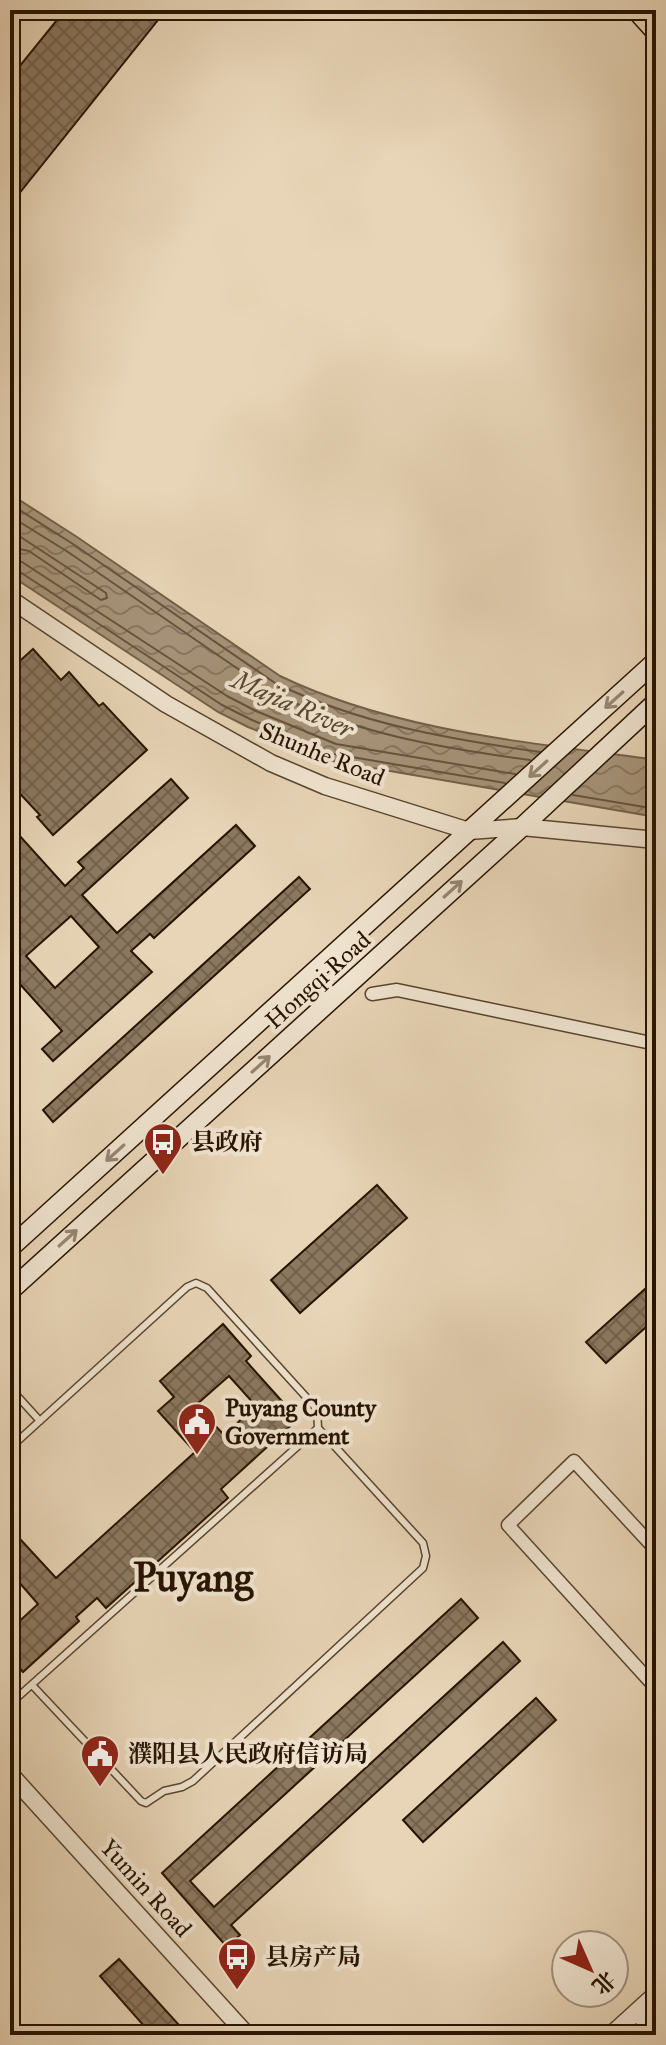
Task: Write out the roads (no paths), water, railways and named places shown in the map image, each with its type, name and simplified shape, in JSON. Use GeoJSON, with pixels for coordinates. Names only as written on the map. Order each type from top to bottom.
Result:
{"type":"FeatureCollection","features":[{"type":"Feature","properties":{"kind":"main road"},"geometry":{"type":"LineString","coordinates":[[637,10],[656,31]]}},
{"type":"Feature","properties":{"kind":"main road","name":"Hongqi Road"},"geometry":{"type":"LineString","coordinates":[[10,1248],[656,661]]}},
{"type":"Feature","properties":{"kind":"main road","name":"Hongqi Road"},"geometry":{"type":"LineString","coordinates":[[10,1291],[656,702]]}},
{"type":"Feature","properties":{"kind":"main road"},"geometry":{"type":"LineString","coordinates":[[192,1083],[214,1106]]}},
{"type":"Feature","properties":{"kind":"street","name":"Shunhe Road"},"geometry":{"type":"LineString","coordinates":[[10,599],[166,704],[271,763],[325,786],[469,831],[522,827],[656,840]]}},
{"type":"Feature","properties":{"kind":"street"},"geometry":{"type":"LineString","coordinates":[[372,994],[397,990],[656,1044]]}},
{"type":"Feature","properties":{"kind":"street"},"geometry":{"type":"LineString","coordinates":[[656,1550],[574,1461],[508,1525],[656,1688]]}},
{"type":"Feature","properties":{"kind":"street","name":"Yumin Road"},"geometry":{"type":"LineString","coordinates":[[10,1774],[247,2035]]}},
{"type":"Feature","properties":{"kind":"street"},"geometry":{"type":"LineString","coordinates":[[611,2035],[656,1994]]}},
{"type":"Feature","properties":{"kind":"street"},"geometry":{"type":"LineString","coordinates":[[635,2013],[656,2035]]}},
{"type":"Feature","properties":{"kind":"lane"},"geometry":{"type":"LineString","coordinates":[[10,1448],[187,1287],[196,1283],[207,1288],[317,1409],[318,1428],[423,1543],[426,1556],[423,1568],[193,1781],[164,1791],[146,1803],[32,1685]]}},
{"type":"Feature","properties":{"kind":"lane"},"geometry":{"type":"LineString","coordinates":[[10,1388],[40,1421]]}},
{"type":"Feature","properties":{"kind":"lane"},"geometry":{"type":"LineString","coordinates":[[10,1704],[318,1428]]}},
{"type":"Feature","properties":{"kind":"lane"},"geometry":{"type":"LineString","coordinates":[[10,1684],[20,1695]]}},
{"type":"Feature","properties":{"kind":"water","name":"Majia River"},"geometry":{"type":"Polygon","coordinates":[[[10,494],[280,676],[325,695],[370,710],[464,732],[656,760],[656,817],[332,761],[218,712],[10,575],[10,494]]]}},
{"type":"Feature","properties":{"kind":"place","name":"县政府"},"geometry":{"type":"Point","coordinates":[163,1176]}},
{"type":"Feature","properties":{"kind":"place","name":"Puyang County Government"},"geometry":{"type":"Point","coordinates":[197,1456]}},
{"type":"Feature","properties":{"kind":"place","name":"濮阳县人民政府信访局"},"geometry":{"type":"Point","coordinates":[100,1788]}},
{"type":"Feature","properties":{"kind":"place","name":"县房产局"},"geometry":{"type":"Point","coordinates":[237,1991]}},
{"type":"Feature","properties":{"kind":"district","name":"Puyang"},"geometry":{"type":"Point","coordinates":[193,1577]}}]}
